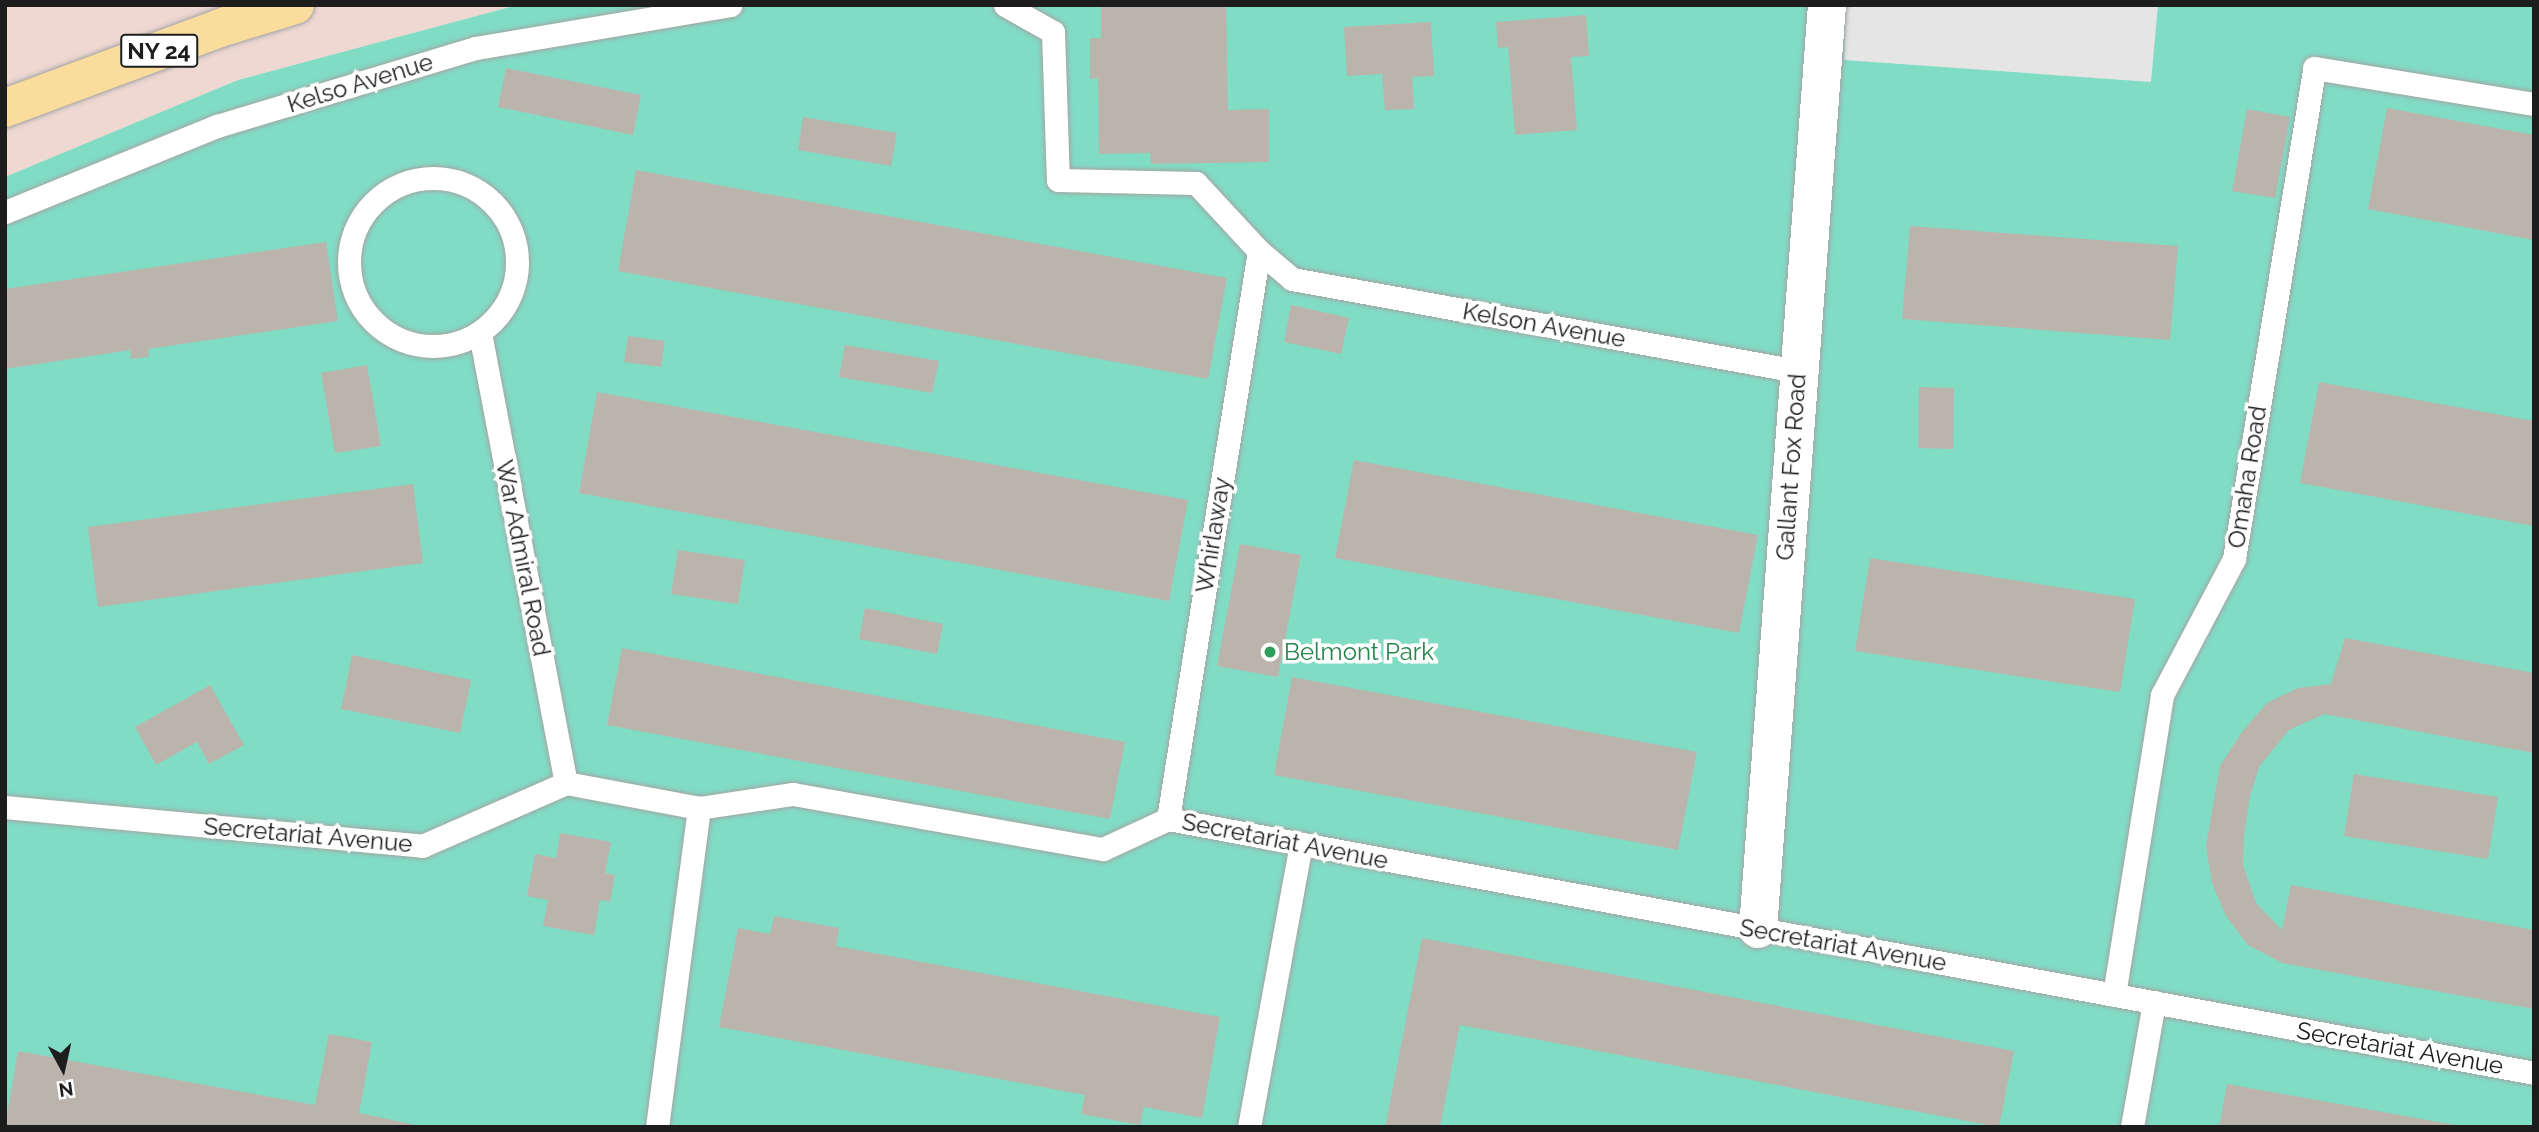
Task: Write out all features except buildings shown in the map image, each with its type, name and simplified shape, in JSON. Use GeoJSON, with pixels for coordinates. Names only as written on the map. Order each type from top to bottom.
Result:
{"type":"FeatureCollection","features":[{"type":"Feature","properties":{"kind":"main road","name":"NY 24"},"geometry":{"type":"LineString","coordinates":[[5,108],[223,16],[295,5]]}},
{"type":"Feature","properties":{"kind":"street","name":"Gallant Fox Road"},"geometry":{"type":"LineString","coordinates":[[1758,929],[1826,5]]}},
{"type":"Feature","properties":{"kind":"lane","name":"Kelso Avenue"},"geometry":{"type":"LineString","coordinates":[[5,212],[217,126],[476,48],[730,5]]}},
{"type":"Feature","properties":{"kind":"lane"},"geometry":{"type":"LineString","coordinates":[[1005,5],[1054,32],[1058,180],[1196,183],[1259,251]]}},
{"type":"Feature","properties":{"kind":"lane","name":"Omaha Road"},"geometry":{"type":"LineString","coordinates":[[2114,995],[2162,695],[2234,559],[2314,68],[2534,104]]}},
{"type":"Feature","properties":{"kind":"lane"},"geometry":{"type":"LineString","coordinates":[[433,178],[460,182],[483,194],[502,213],[514,237],[518,263],[513,289],[501,313],[480,333],[453,344],[423,346],[395,338],[366,313],[355,296],[348,268],[352,239],[364,212],[383,194],[407,182],[433,178]]}},
{"type":"Feature","properties":{"kind":"lane","name":"Kelson Avenue"},"geometry":{"type":"LineString","coordinates":[[1259,251],[1292,279],[1797,371]]}},
{"type":"Feature","properties":{"kind":"lane","name":"Whirlaway"},"geometry":{"type":"LineString","coordinates":[[1168,819],[1259,251]]}},
{"type":"Feature","properties":{"kind":"lane","name":"War Admiral Road"},"geometry":{"type":"LineString","coordinates":[[480,333],[566,783]]}},
{"type":"Feature","properties":{"kind":"lane","name":"Secretariat Avenue"},"geometry":{"type":"LineString","coordinates":[[5,807],[422,846],[566,783],[699,808],[793,794],[1103,849],[1168,819],[2534,1073]]}},
{"type":"Feature","properties":{"kind":"lane"},"geometry":{"type":"LineString","coordinates":[[657,1127],[699,808]]}},
{"type":"Feature","properties":{"kind":"lane"},"geometry":{"type":"LineString","coordinates":[[1250,1127],[1301,844]]}},
{"type":"Feature","properties":{"kind":"lane"},"geometry":{"type":"LineString","coordinates":[[2132,1127],[2154,1002]]}},
{"type":"Feature","properties":{"kind":"shaded area"},"geometry":{"type":"Polygon","coordinates":[[[5,5],[517,5],[238,80],[5,177],[5,5]]]}},
{"type":"Feature","properties":{"kind":"shaded area"},"geometry":{"type":"Polygon","coordinates":[[[1846,5],[2158,5],[2151,82],[1844,60],[1846,5]]]}},
{"type":"Feature","properties":{"kind":"green space","name":"Belmont Park"},"geometry":{"type":"Polygon","coordinates":[[[517,5],[2534,5],[2534,1127],[5,1127],[5,177],[238,80],[517,5]]]}},
{"type":"Feature","properties":{"kind":"place","name":"Belmont Park"},"geometry":{"type":"Point","coordinates":[1270,652]}}]}
